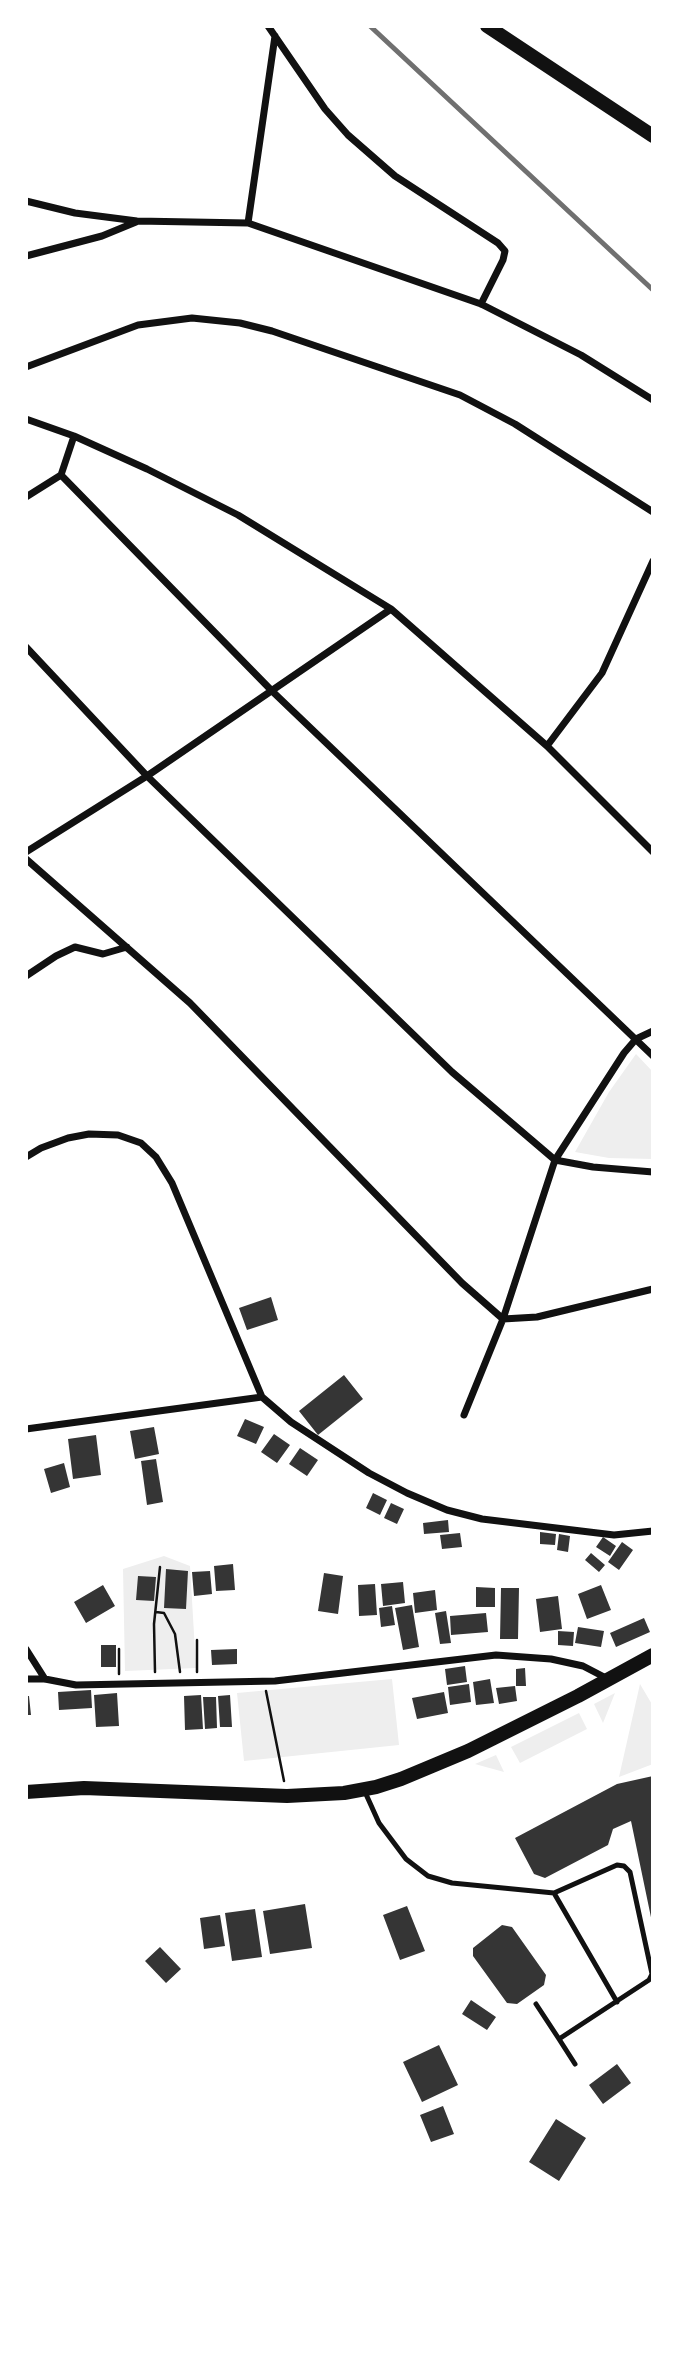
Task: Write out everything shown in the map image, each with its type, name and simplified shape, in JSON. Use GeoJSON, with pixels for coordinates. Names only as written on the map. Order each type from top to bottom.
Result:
{"type":"FeatureCollection","features":[{"type":"Feature","properties":{"kind":"main road"},"geometry":{"type":"LineString","coordinates":[[487,26],[651,136]]}},
{"type":"Feature","properties":{"kind":"main road"},"geometry":{"type":"LineString","coordinates":[[26,1792],[84,1788],[287,1796],[344,1793],[364,1789],[438,1765],[653,1655]]}},
{"type":"Feature","properties":{"kind":"street"},"geometry":{"type":"LineString","coordinates":[[268,26],[325,109],[348,135],[395,176],[498,243],[505,251],[481,304]]}},
{"type":"Feature","properties":{"kind":"street"},"geometry":{"type":"LineString","coordinates":[[248,223],[276,35]]}},
{"type":"Feature","properties":{"kind":"street"},"geometry":{"type":"LineString","coordinates":[[26,201],[75,213],[137,222],[248,223],[481,304],[581,355],[653,400]]}},
{"type":"Feature","properties":{"kind":"street"},"geometry":{"type":"LineString","coordinates":[[26,256],[102,236],[137,222]]}},
{"type":"Feature","properties":{"kind":"street"},"geometry":{"type":"LineString","coordinates":[[26,367],[138,325],[192,318],[240,323],[272,331],[460,395],[515,424],[653,512]]}},
{"type":"Feature","properties":{"kind":"street"},"geometry":{"type":"LineString","coordinates":[[26,419],[74,436],[147,469],[238,515],[391,609],[547,746],[653,852]]}},
{"type":"Feature","properties":{"kind":"street"},"geometry":{"type":"LineString","coordinates":[[26,498],[61,475],[74,436]]}},
{"type":"Feature","properties":{"kind":"street"},"geometry":{"type":"LineString","coordinates":[[61,475],[273,692],[653,1056]]}},
{"type":"Feature","properties":{"kind":"street"},"geometry":{"type":"LineString","coordinates":[[547,746],[601,673],[653,561]]}},
{"type":"Feature","properties":{"kind":"street"},"geometry":{"type":"LineString","coordinates":[[26,852],[148,776],[391,609]]}},
{"type":"Feature","properties":{"kind":"street"},"geometry":{"type":"LineString","coordinates":[[26,647],[148,776],[452,1072],[555,1160],[593,1167],[653,1172]]}},
{"type":"Feature","properties":{"kind":"street"},"geometry":{"type":"LineString","coordinates":[[26,859],[190,1003],[462,1283],[503,1319],[537,1317],[653,1289]]}},
{"type":"Feature","properties":{"kind":"street"},"geometry":{"type":"LineString","coordinates":[[26,976],[75,947],[103,954],[127,947]]}},
{"type":"Feature","properties":{"kind":"street"},"geometry":{"type":"LineString","coordinates":[[464,1415],[503,1319],[555,1160],[624,1053],[636,1039],[653,1031]]}},
{"type":"Feature","properties":{"kind":"street"},"geometry":{"type":"LineString","coordinates":[[26,1157],[68,1138],[89,1134],[118,1135],[141,1143],[156,1157],[172,1183],[262,1396],[291,1422],[369,1473],[447,1510],[482,1519],[602,1534],[641,1534],[653,1531]]}},
{"type":"Feature","properties":{"kind":"street"},"geometry":{"type":"LineString","coordinates":[[26,1429],[262,1396]]}},
{"type":"Feature","properties":{"kind":"street"},"geometry":{"type":"LineString","coordinates":[[26,1649],[45,1679]]}},
{"type":"Feature","properties":{"kind":"street"},"geometry":{"type":"LineString","coordinates":[[26,1679],[45,1679],[76,1685],[264,1681],[496,1655],[551,1659],[583,1666],[608,1679]]}},
{"type":"Feature","properties":{"kind":"lane"},"geometry":{"type":"LineString","coordinates":[[364,1789],[379,1823],[406,1859],[428,1876],[452,1883],[554,1893],[617,1865],[624,1866],[630,1872],[652,1973],[649,1980],[559,2039]]}},
{"type":"Feature","properties":{"kind":"lane"},"geometry":{"type":"LineString","coordinates":[[554,1893],[617,2002]]}},
{"type":"Feature","properties":{"kind":"lane"},"geometry":{"type":"LineString","coordinates":[[536,2004],[575,2064]]}},
{"type":"Feature","properties":{"kind":"path"},"geometry":{"type":"LineString","coordinates":[[156,1672],[155,1612],[160,1567]]}},
{"type":"Feature","properties":{"kind":"path"},"geometry":{"type":"LineString","coordinates":[[155,1612],[164,1613],[176,1634],[180,1672]]}},
{"type":"Feature","properties":{"kind":"path"},"geometry":{"type":"LineString","coordinates":[[197,1640],[197,1672]]}},
{"type":"Feature","properties":{"kind":"path"},"geometry":{"type":"LineString","coordinates":[[119,1649],[119,1674]]}},
{"type":"Feature","properties":{"kind":"path"},"geometry":{"type":"LineString","coordinates":[[264,1681],[287,1796]]}},
{"type":"Feature","properties":{"kind":"shaded area"},"geometry":{"type":"Polygon","coordinates":[[[636,1054],[653,1072],[653,1159],[609,1158],[575,1152],[609,1092],[636,1054]]]}},
{"type":"Feature","properties":{"kind":"shaded area"},"geometry":{"type":"Polygon","coordinates":[[[164,1556],[190,1566],[196,1668],[125,1671],[123,1569],[164,1556]]]}},
{"type":"Feature","properties":{"kind":"shaded area"},"geometry":{"type":"Polygon","coordinates":[[[392,1679],[399,1745],[244,1761],[237,1693],[392,1679]]]}},
{"type":"Feature","properties":{"kind":"shaded area"},"geometry":{"type":"Polygon","coordinates":[[[640,1684],[653,1706],[653,1764],[619,1777],[640,1684]]]}},
{"type":"Feature","properties":{"kind":"shaded area"},"geometry":{"type":"Polygon","coordinates":[[[615,1693],[603,1723],[594,1704],[615,1693]]]}},
{"type":"Feature","properties":{"kind":"shaded area"},"geometry":{"type":"Polygon","coordinates":[[[579,1713],[587,1729],[520,1763],[511,1747],[579,1713]]]}},
{"type":"Feature","properties":{"kind":"shaded area"},"geometry":{"type":"Polygon","coordinates":[[[496,1755],[504,1772],[475,1764],[496,1755]]]}},
{"type":"Feature","properties":{"kind":"building"},"geometry":{"type":"Polygon","coordinates":[[[271,1297],[278,1320],[247,1330],[239,1308],[271,1297]]]}},
{"type":"Feature","properties":{"kind":"building"},"geometry":{"type":"Polygon","coordinates":[[[344,1375],[363,1399],[318,1435],[299,1411],[344,1375]]]}},
{"type":"Feature","properties":{"kind":"building"},"geometry":{"type":"Polygon","coordinates":[[[245,1419],[264,1427],[256,1444],[237,1436],[245,1419]]]}},
{"type":"Feature","properties":{"kind":"building"},"geometry":{"type":"Polygon","coordinates":[[[154,1427],[159,1454],[135,1459],[130,1431],[154,1427]]]}},
{"type":"Feature","properties":{"kind":"building"},"geometry":{"type":"Polygon","coordinates":[[[274,1434],[290,1445],[277,1463],[261,1452],[274,1434]]]}},
{"type":"Feature","properties":{"kind":"building"},"geometry":{"type":"Polygon","coordinates":[[[96,1435],[101,1475],[73,1479],[68,1439],[96,1435]]]}},
{"type":"Feature","properties":{"kind":"building"},"geometry":{"type":"Polygon","coordinates":[[[300,1448],[318,1460],[307,1476],[289,1464],[300,1448]]]}},
{"type":"Feature","properties":{"kind":"building"},"geometry":{"type":"Polygon","coordinates":[[[156,1459],[163,1502],[147,1505],[141,1461],[156,1459]]]}},
{"type":"Feature","properties":{"kind":"building"},"geometry":{"type":"Polygon","coordinates":[[[64,1463],[70,1487],[51,1493],[44,1469],[64,1463]]]}},
{"type":"Feature","properties":{"kind":"building"},"geometry":{"type":"Polygon","coordinates":[[[373,1493],[387,1500],[380,1515],[366,1508],[373,1493]]]}},
{"type":"Feature","properties":{"kind":"building"},"geometry":{"type":"Polygon","coordinates":[[[391,1503],[404,1509],[397,1524],[384,1518],[391,1503]]]}},
{"type":"Feature","properties":{"kind":"building"},"geometry":{"type":"Polygon","coordinates":[[[448,1520],[449,1532],[424,1534],[423,1523],[448,1520]]]}},
{"type":"Feature","properties":{"kind":"building"},"geometry":{"type":"Polygon","coordinates":[[[540,1532],[556,1534],[555,1545],[540,1544],[540,1532]]]}},
{"type":"Feature","properties":{"kind":"building"},"geometry":{"type":"Polygon","coordinates":[[[460,1533],[462,1547],[442,1549],[440,1535],[460,1533]]]}},
{"type":"Feature","properties":{"kind":"building"},"geometry":{"type":"Polygon","coordinates":[[[559,1534],[570,1536],[568,1552],[557,1550],[559,1534]]]}},
{"type":"Feature","properties":{"kind":"building"},"geometry":{"type":"Polygon","coordinates":[[[603,1537],[616,1546],[610,1556],[596,1547],[603,1537]]]}},
{"type":"Feature","properties":{"kind":"building"},"geometry":{"type":"Polygon","coordinates":[[[622,1542],[633,1550],[619,1570],[608,1562],[622,1542]]]}},
{"type":"Feature","properties":{"kind":"building"},"geometry":{"type":"Polygon","coordinates":[[[591,1553],[605,1565],[599,1572],[585,1560],[591,1553]]]}},
{"type":"Feature","properties":{"kind":"building"},"geometry":{"type":"Polygon","coordinates":[[[233,1564],[235,1590],[216,1591],[214,1566],[233,1564]]]}},
{"type":"Feature","properties":{"kind":"building"},"geometry":{"type":"Polygon","coordinates":[[[166,1569],[188,1571],[186,1609],[164,1608],[166,1569]]]}},
{"type":"Feature","properties":{"kind":"building"},"geometry":{"type":"Polygon","coordinates":[[[210,1571],[212,1594],[194,1596],[192,1572],[210,1571]]]}},
{"type":"Feature","properties":{"kind":"building"},"geometry":{"type":"Polygon","coordinates":[[[324,1573],[343,1576],[338,1614],[318,1611],[324,1573]]]}},
{"type":"Feature","properties":{"kind":"building"},"geometry":{"type":"Polygon","coordinates":[[[138,1576],[156,1577],[154,1601],[136,1600],[138,1576]]]}},
{"type":"Feature","properties":{"kind":"building"},"geometry":{"type":"Polygon","coordinates":[[[403,1582],[405,1603],[383,1606],[381,1584],[403,1582]]]}},
{"type":"Feature","properties":{"kind":"building"},"geometry":{"type":"Polygon","coordinates":[[[375,1584],[377,1615],[359,1616],[358,1585],[375,1584]]]}},
{"type":"Feature","properties":{"kind":"building"},"geometry":{"type":"Polygon","coordinates":[[[103,1585],[115,1606],[86,1623],[74,1602],[103,1585]]]}},
{"type":"Feature","properties":{"kind":"building"},"geometry":{"type":"Polygon","coordinates":[[[601,1585],[611,1610],[587,1619],[578,1594],[601,1585]]]}},
{"type":"Feature","properties":{"kind":"building"},"geometry":{"type":"Polygon","coordinates":[[[476,1587],[495,1588],[495,1607],[476,1607],[476,1587]]]}},
{"type":"Feature","properties":{"kind":"building"},"geometry":{"type":"Polygon","coordinates":[[[501,1588],[519,1588],[518,1639],[500,1639],[501,1588]]]}},
{"type":"Feature","properties":{"kind":"building"},"geometry":{"type":"Polygon","coordinates":[[[435,1590],[437,1610],[415,1613],[413,1593],[435,1590]]]}},
{"type":"Feature","properties":{"kind":"building"},"geometry":{"type":"Polygon","coordinates":[[[558,1596],[562,1629],[540,1632],[536,1599],[558,1596]]]}},
{"type":"Feature","properties":{"kind":"building"},"geometry":{"type":"Polygon","coordinates":[[[412,1605],[419,1647],[403,1650],[395,1608],[412,1605]]]}},
{"type":"Feature","properties":{"kind":"building"},"geometry":{"type":"Polygon","coordinates":[[[392,1606],[395,1625],[381,1627],[379,1608],[392,1606]]]}},
{"type":"Feature","properties":{"kind":"building"},"geometry":{"type":"Polygon","coordinates":[[[446,1611],[451,1643],[440,1644],[435,1613],[446,1611]]]}},
{"type":"Feature","properties":{"kind":"building"},"geometry":{"type":"Polygon","coordinates":[[[486,1613],[488,1632],[451,1635],[450,1616],[486,1613]]]}},
{"type":"Feature","properties":{"kind":"building"},"geometry":{"type":"Polygon","coordinates":[[[644,1618],[650,1632],[616,1647],[610,1633],[644,1618]]]}},
{"type":"Feature","properties":{"kind":"building"},"geometry":{"type":"Polygon","coordinates":[[[578,1627],[604,1631],[601,1647],[575,1643],[578,1627]]]}},
{"type":"Feature","properties":{"kind":"building"},"geometry":{"type":"Polygon","coordinates":[[[558,1631],[574,1632],[573,1646],[558,1645],[558,1631]]]}},
{"type":"Feature","properties":{"kind":"building"},"geometry":{"type":"Polygon","coordinates":[[[101,1645],[116,1645],[116,1667],[101,1667],[101,1645]]]}},
{"type":"Feature","properties":{"kind":"building"},"geometry":{"type":"Polygon","coordinates":[[[237,1649],[237,1664],[212,1665],[211,1650],[237,1649]]]}},
{"type":"Feature","properties":{"kind":"building"},"geometry":{"type":"Polygon","coordinates":[[[465,1666],[467,1682],[447,1685],[445,1669],[465,1666]]]}},
{"type":"Feature","properties":{"kind":"building"},"geometry":{"type":"Polygon","coordinates":[[[525,1668],[526,1686],[516,1686],[516,1669],[525,1668]]]}},
{"type":"Feature","properties":{"kind":"building"},"geometry":{"type":"Polygon","coordinates":[[[490,1679],[494,1703],[476,1705],[473,1682],[490,1679]]]}},
{"type":"Feature","properties":{"kind":"building"},"geometry":{"type":"Polygon","coordinates":[[[469,1684],[471,1702],[450,1705],[448,1687],[469,1684]]]}},
{"type":"Feature","properties":{"kind":"building"},"geometry":{"type":"Polygon","coordinates":[[[515,1686],[517,1701],[499,1704],[496,1688],[515,1686]]]}},
{"type":"Feature","properties":{"kind":"building"},"geometry":{"type":"Polygon","coordinates":[[[91,1690],[92,1708],[59,1710],[58,1692],[91,1690]]]}},
{"type":"Feature","properties":{"kind":"building"},"geometry":{"type":"Polygon","coordinates":[[[444,1692],[448,1713],[417,1719],[412,1698],[444,1692]]]}},
{"type":"Feature","properties":{"kind":"building"},"geometry":{"type":"Polygon","coordinates":[[[117,1693],[119,1726],[96,1727],[94,1695],[117,1693]]]}},
{"type":"Feature","properties":{"kind":"building"},"geometry":{"type":"Polygon","coordinates":[[[201,1695],[203,1729],[185,1730],[184,1696],[201,1695]]]}},
{"type":"Feature","properties":{"kind":"building"},"geometry":{"type":"Polygon","coordinates":[[[230,1695],[232,1727],[220,1727],[218,1696],[230,1695]]]}},
{"type":"Feature","properties":{"kind":"building"},"geometry":{"type":"Polygon","coordinates":[[[26,1696],[29,1696],[31,1715],[26,1715],[26,1696]]]}},
{"type":"Feature","properties":{"kind":"building"},"geometry":{"type":"Polygon","coordinates":[[[203,1697],[216,1697],[217,1728],[205,1729],[203,1697]]]}},
{"type":"Feature","properties":{"kind":"building"},"geometry":{"type":"Polygon","coordinates":[[[653,1776],[653,1927],[631,1821],[613,1829],[608,1845],[545,1878],[534,1874],[515,1838],[617,1784],[653,1776]]]}},
{"type":"Feature","properties":{"kind":"building"},"geometry":{"type":"Polygon","coordinates":[[[305,1904],[312,1948],[270,1954],[263,1911],[305,1904]]]}},
{"type":"Feature","properties":{"kind":"building"},"geometry":{"type":"Polygon","coordinates":[[[407,1906],[425,1951],[400,1960],[383,1915],[407,1906]]]}},
{"type":"Feature","properties":{"kind":"building"},"geometry":{"type":"Polygon","coordinates":[[[255,1909],[262,1957],[232,1961],[225,1913],[255,1909]]]}},
{"type":"Feature","properties":{"kind":"building"},"geometry":{"type":"Polygon","coordinates":[[[220,1915],[225,1946],[204,1949],[200,1918],[220,1915]]]}},
{"type":"Feature","properties":{"kind":"building"},"geometry":{"type":"Polygon","coordinates":[[[502,1925],[512,1927],[546,1975],[544,1985],[517,2004],[507,2003],[473,1956],[473,1948],[502,1925]]]}},
{"type":"Feature","properties":{"kind":"building"},"geometry":{"type":"Polygon","coordinates":[[[160,1947],[181,1969],[166,1983],[145,1961],[160,1947]]]}},
{"type":"Feature","properties":{"kind":"building"},"geometry":{"type":"Polygon","coordinates":[[[471,2000],[496,2017],[487,2030],[462,2014],[471,2000]]]}},
{"type":"Feature","properties":{"kind":"building"},"geometry":{"type":"Polygon","coordinates":[[[439,2045],[458,2085],[422,2102],[403,2062],[439,2045]]]}},
{"type":"Feature","properties":{"kind":"building"},"geometry":{"type":"Polygon","coordinates":[[[617,2064],[631,2083],[603,2104],[589,2085],[617,2064]]]}},
{"type":"Feature","properties":{"kind":"building"},"geometry":{"type":"Polygon","coordinates":[[[443,2106],[454,2134],[431,2142],[420,2115],[443,2106]]]}},
{"type":"Feature","properties":{"kind":"building"},"geometry":{"type":"Polygon","coordinates":[[[556,2119],[586,2138],[559,2181],[529,2162],[556,2119]]]}},
{"type":"Feature","properties":{"kind":"railway"},"geometry":{"type":"LineString","coordinates":[[370,26],[653,290]]}}]}
